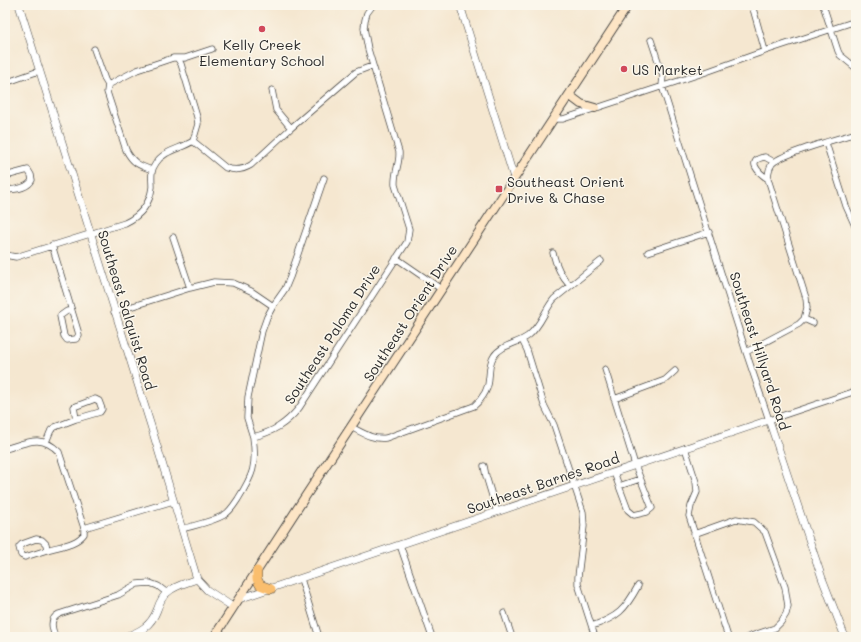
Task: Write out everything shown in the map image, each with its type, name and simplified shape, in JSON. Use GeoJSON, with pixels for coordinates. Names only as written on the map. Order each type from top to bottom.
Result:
{"type":"FeatureCollection","features":[{"type":"Feature","properties":{"kind":"main road","name":"Southeast Orient Drive"},"geometry":{"type":"LineString","coordinates":[[214,637],[626,8]]}},
{"type":"Feature","properties":{"kind":"main road"},"geometry":{"type":"LineString","coordinates":[[569,95],[581,104],[595,108]]}},
{"type":"Feature","properties":{"kind":"main road"},"geometry":{"type":"LineString","coordinates":[[257,571],[257,579],[260,585],[271,589]]}},
{"type":"Feature","properties":{"kind":"street","name":"Southeast Salquist Road"},"geometry":{"type":"LineString","coordinates":[[19,5],[197,579],[207,590],[233,607]]}},
{"type":"Feature","properties":{"kind":"street"},"geometry":{"type":"LineString","coordinates":[[193,141],[226,168],[232,170],[246,168],[251,165],[356,72],[372,66],[364,28],[367,13],[373,5]]}},
{"type":"Feature","properties":{"kind":"street"},"geometry":{"type":"LineString","coordinates":[[460,5],[514,178]]}},
{"type":"Feature","properties":{"kind":"street"},"geometry":{"type":"LineString","coordinates":[[614,5],[626,8]]}},
{"type":"Feature","properties":{"kind":"street"},"geometry":{"type":"LineString","coordinates":[[752,5],[765,50]]}},
{"type":"Feature","properties":{"kind":"street"},"geometry":{"type":"LineString","coordinates":[[823,5],[830,30],[840,55],[856,68]]}},
{"type":"Feature","properties":{"kind":"street"},"geometry":{"type":"LineString","coordinates":[[553,119],[563,119],[713,70],[765,50],[856,21]]}},
{"type":"Feature","properties":{"kind":"street","name":"Southeast Hillyard Road"},"geometry":{"type":"LineString","coordinates":[[651,40],[663,76],[662,86],[746,352],[822,578],[846,637]]}},
{"type":"Feature","properties":{"kind":"street"},"geometry":{"type":"LineString","coordinates":[[94,49],[108,85],[107,92],[126,150],[131,159],[138,165],[152,170]]}},
{"type":"Feature","properties":{"kind":"street"},"geometry":{"type":"LineString","coordinates":[[108,85],[137,70],[166,61],[185,58],[212,49]]}},
{"type":"Feature","properties":{"kind":"street"},"geometry":{"type":"LineString","coordinates":[[5,255],[16,257],[125,223],[136,217],[142,211],[147,204],[150,195],[152,170],[160,157],[184,147],[193,141],[198,124],[181,64],[178,59]]}},
{"type":"Feature","properties":{"kind":"street","name":"Southeast Paloma Drive"},"geometry":{"type":"LineString","coordinates":[[253,437],[279,428],[290,419],[299,408],[407,242],[409,229],[395,185],[399,152],[372,66]]}},
{"type":"Feature","properties":{"kind":"street"},"geometry":{"type":"LineString","coordinates":[[5,83],[39,71]]}},
{"type":"Feature","properties":{"kind":"street"},"geometry":{"type":"LineString","coordinates":[[272,90],[276,110],[291,128]]}},
{"type":"Feature","properties":{"kind":"street"},"geometry":{"type":"LineString","coordinates":[[746,352],[799,324],[804,319],[807,308],[806,298],[768,179],[772,164],[784,156],[856,133]]}},
{"type":"Feature","properties":{"kind":"street"},"geometry":{"type":"LineString","coordinates":[[826,143],[846,206],[856,228]]}},
{"type":"Feature","properties":{"kind":"street"},"geometry":{"type":"LineString","coordinates":[[768,179],[757,171],[755,165],[756,162],[758,159],[765,157],[774,162]]}},
{"type":"Feature","properties":{"kind":"street"},"geometry":{"type":"LineString","coordinates":[[5,177],[28,170],[32,180],[28,185],[9,190],[5,183]]}},
{"type":"Feature","properties":{"kind":"street"},"geometry":{"type":"LineString","coordinates":[[182,529],[218,518],[230,510],[250,480],[254,465],[255,450],[248,418],[248,397],[262,331],[266,317],[282,294],[290,277],[324,178]]}},
{"type":"Feature","properties":{"kind":"street"},"geometry":{"type":"LineString","coordinates":[[648,252],[708,232]]}},
{"type":"Feature","properties":{"kind":"street"},"geometry":{"type":"LineString","coordinates":[[173,237],[190,288]]}},
{"type":"Feature","properties":{"kind":"street"},"geometry":{"type":"LineString","coordinates":[[52,245],[72,311],[79,335],[76,339],[67,340],[64,336],[60,316],[67,311],[72,311]]}},
{"type":"Feature","properties":{"kind":"street"},"geometry":{"type":"LineString","coordinates":[[553,253],[561,274],[570,286]]}},
{"type":"Feature","properties":{"kind":"street"},"geometry":{"type":"LineString","coordinates":[[396,258],[441,289]]}},
{"type":"Feature","properties":{"kind":"street"},"geometry":{"type":"LineString","coordinates":[[351,427],[373,438],[386,438],[468,409],[479,401],[486,390],[490,364],[493,358],[502,348],[522,340],[529,335],[538,326],[550,304],[601,261]]}},
{"type":"Feature","properties":{"kind":"street"},"geometry":{"type":"LineString","coordinates":[[114,312],[214,282],[233,283],[251,291],[273,306]]}},
{"type":"Feature","properties":{"kind":"street"},"geometry":{"type":"LineString","coordinates":[[804,319],[813,323]]}},
{"type":"Feature","properties":{"kind":"street"},"geometry":{"type":"LineString","coordinates":[[522,340],[527,350],[544,405],[554,425],[584,519],[578,584],[595,637]]}},
{"type":"Feature","properties":{"kind":"street"},"geometry":{"type":"LineString","coordinates":[[605,369],[635,465],[652,508],[648,512],[634,515],[632,514],[626,506],[614,472]]}},
{"type":"Feature","properties":{"kind":"street"},"geometry":{"type":"LineString","coordinates":[[614,398],[665,380],[674,371]]}},
{"type":"Feature","properties":{"kind":"street","name":"Southeast Barnes Road"},"geometry":{"type":"LineString","coordinates":[[239,599],[856,391]]}},
{"type":"Feature","properties":{"kind":"street"},"geometry":{"type":"LineString","coordinates":[[46,442],[55,427],[100,412],[102,409],[99,401],[95,400],[74,407],[76,419]]}},
{"type":"Feature","properties":{"kind":"street"},"geometry":{"type":"LineString","coordinates":[[5,449],[39,440],[52,445],[59,452],[84,528],[84,534],[80,539],[47,550],[25,557],[21,556],[18,547],[36,539],[42,540],[46,544],[47,550]]}},
{"type":"Feature","properties":{"kind":"street"},"geometry":{"type":"LineString","coordinates":[[685,448],[696,482],[697,492],[691,506],[689,516],[728,637]]}},
{"type":"Feature","properties":{"kind":"street"},"geometry":{"type":"LineString","coordinates":[[484,466],[497,512]]}},
{"type":"Feature","properties":{"kind":"street"},"geometry":{"type":"LineString","coordinates":[[619,486],[640,479]]}},
{"type":"Feature","properties":{"kind":"street"},"geometry":{"type":"LineString","coordinates":[[84,528],[174,501]]}},
{"type":"Feature","properties":{"kind":"street"},"geometry":{"type":"LineString","coordinates":[[694,534],[736,519],[754,522],[765,532],[785,587],[788,606],[783,618],[775,628],[748,637]]}},
{"type":"Feature","properties":{"kind":"street"},"geometry":{"type":"LineString","coordinates":[[400,545],[432,637]]}},
{"type":"Feature","properties":{"kind":"street"},"geometry":{"type":"LineString","coordinates":[[124,637],[139,632],[148,625],[155,616],[167,593],[178,586],[197,579]]}},
{"type":"Feature","properties":{"kind":"street"},"geometry":{"type":"LineString","coordinates":[[301,579],[319,637]]}},
{"type":"Feature","properties":{"kind":"street"},"geometry":{"type":"LineString","coordinates":[[55,637],[52,621],[54,616],[59,614],[118,595],[137,584],[150,583],[158,586],[167,593]]}},
{"type":"Feature","properties":{"kind":"street"},"geometry":{"type":"LineString","coordinates":[[592,626],[617,615],[627,605],[638,586]]}},
{"type":"Feature","properties":{"kind":"street"},"geometry":{"type":"LineString","coordinates":[[504,613],[512,637]]}},
{"type":"Feature","properties":{"kind":"place","name":"Kelly Creek Elementary School"},"geometry":{"type":"Point","coordinates":[262,29]}},
{"type":"Feature","properties":{"kind":"place","name":"US Market"},"geometry":{"type":"Point","coordinates":[624,69]}},
{"type":"Feature","properties":{"kind":"place","name":"Southeast Orient Drive & Chase"},"geometry":{"type":"Point","coordinates":[499,189]}}]}
